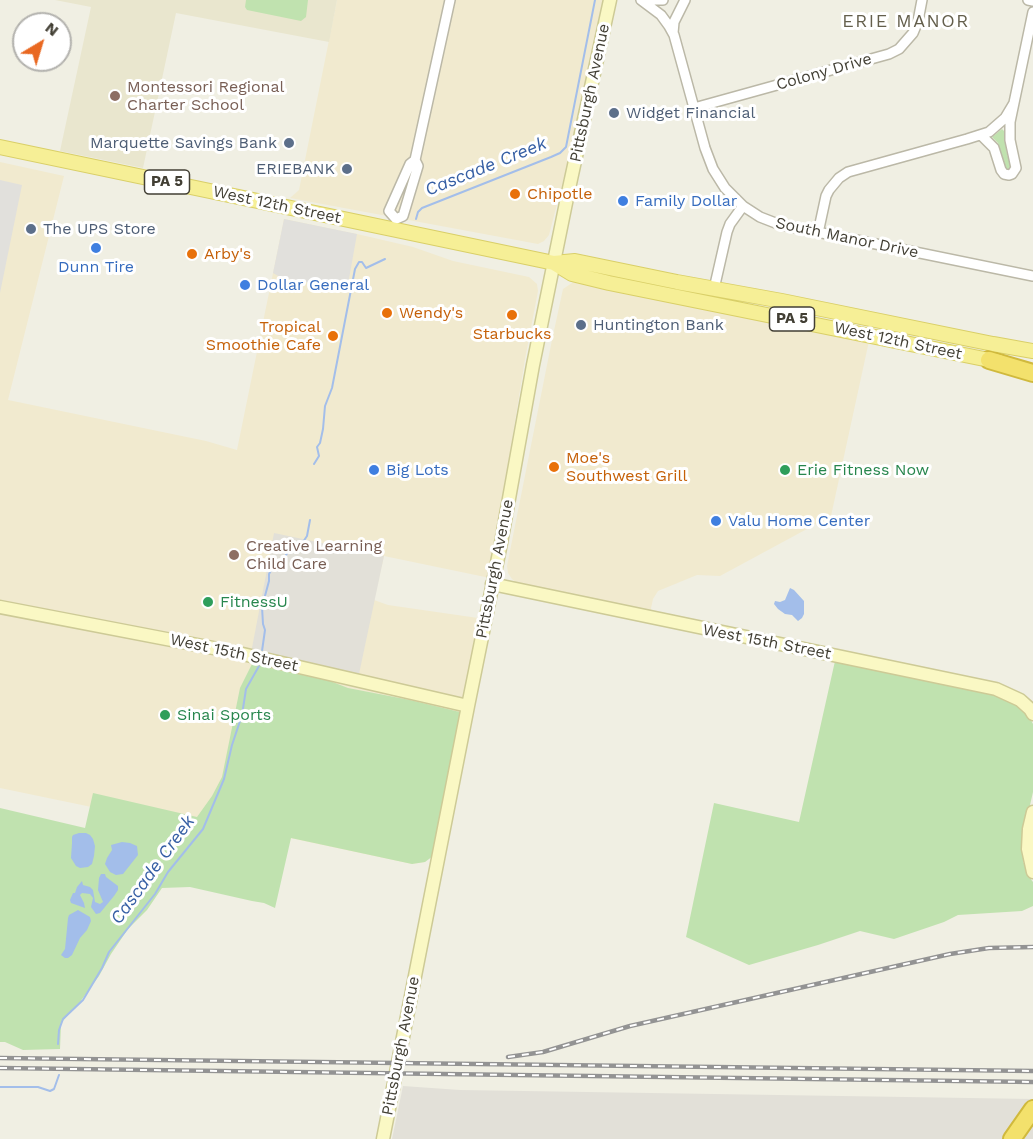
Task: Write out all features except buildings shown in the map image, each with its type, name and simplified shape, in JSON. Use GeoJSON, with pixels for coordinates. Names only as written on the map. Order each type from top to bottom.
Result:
{"type":"FeatureCollection","features":[{"type":"Feature","properties":{"kind":"highway"},"geometry":{"type":"LineString","coordinates":[[989,360],[1033,371]]}},
{"type":"Feature","properties":{"kind":"highway"},"geometry":{"type":"LineString","coordinates":[[1012,1139],[1033,1109]]}},
{"type":"Feature","properties":{"kind":"main road","name":"West 12th Street"},"geometry":{"type":"LineString","coordinates":[[0,147],[395,224],[554,263],[572,274],[597,280],[989,360]]}},
{"type":"Feature","properties":{"kind":"main road","name":"West 12th Street"},"geometry":{"type":"LineString","coordinates":[[554,263],[575,261],[1033,351]]}},
{"type":"Feature","properties":{"kind":"street"},"geometry":{"type":"LineString","coordinates":[[415,160],[410,164],[389,211],[395,224],[404,214],[417,166],[415,160],[450,0]]}},
{"type":"Feature","properties":{"kind":"street","name":"Pittsburgh Avenue"},"geometry":{"type":"LineString","coordinates":[[383,1139],[533,365],[610,0]]}},
{"type":"Feature","properties":{"kind":"street","name":"South Manor Drive"},"geometry":{"type":"LineString","coordinates":[[641,0],[661,15],[674,36],[712,169],[725,188],[743,206],[760,217],[778,224],[1033,276]]}},
{"type":"Feature","properties":{"kind":"street"},"geometry":{"type":"LineString","coordinates":[[651,0],[663,0]]}},
{"type":"Feature","properties":{"kind":"street"},"geometry":{"type":"LineString","coordinates":[[674,36],[675,22],[685,0]]}},
{"type":"Feature","properties":{"kind":"street","name":"Colony Drive"},"geometry":{"type":"LineString","coordinates":[[694,108],[889,54],[899,49],[913,33],[922,0]]}},
{"type":"Feature","properties":{"kind":"street"},"geometry":{"type":"LineString","coordinates":[[1028,0],[1033,1]]}},
{"type":"Feature","properties":{"kind":"street"},"geometry":{"type":"LineString","coordinates":[[981,135],[994,148],[1004,174],[1012,174],[1016,168],[1009,134],[1033,12]]}},
{"type":"Feature","properties":{"kind":"street"},"geometry":{"type":"LineString","coordinates":[[818,232],[829,190],[839,178],[848,172],[989,132],[1005,118],[1014,103]]}},
{"type":"Feature","properties":{"kind":"street"},"geometry":{"type":"LineString","coordinates":[[714,289],[727,232],[743,206]]}},
{"type":"Feature","properties":{"kind":"street","name":"West 15th Street"},"geometry":{"type":"LineString","coordinates":[[492,584],[996,689],[1020,700],[1033,714]]}},
{"type":"Feature","properties":{"kind":"street","name":"West 15th Street"},"geometry":{"type":"LineString","coordinates":[[0,607],[234,652],[468,706]]}},
{"type":"Feature","properties":{"kind":"street"},"geometry":{"type":"LineString","coordinates":[[1033,812],[1028,849],[1033,872]]}},
{"type":"Feature","properties":{"kind":"shaded area","name":"Montessori Regional Charter School"},"geometry":{"type":"Polygon","coordinates":[[[55,0],[337,0],[329,42],[176,13],[143,168],[60,151],[91,7],[55,0]]]}},
{"type":"Feature","properties":{"kind":"shaded area"},"geometry":{"type":"Polygon","coordinates":[[[337,0],[605,0],[572,155],[549,235],[544,241],[538,244],[290,198],[299,190],[337,0]]]}},
{"type":"Feature","properties":{"kind":"shaded area"},"geometry":{"type":"Polygon","coordinates":[[[0,162],[64,176],[8,400],[206,441],[237,450],[284,219],[413,247],[453,261],[529,277],[537,284],[538,291],[490,578],[384,556],[374,600],[388,605],[478,618],[463,705],[425,862],[412,864],[290,838],[159,821],[0,788],[0,162]]]}},
{"type":"Feature","properties":{"kind":"shaded area"},"geometry":{"type":"Polygon","coordinates":[[[0,180],[22,185],[0,293],[0,180]]]}},
{"type":"Feature","properties":{"kind":"shaded area"},"geometry":{"type":"Polygon","coordinates":[[[284,219],[357,234],[347,290],[280,277],[273,273],[284,219]]]}},
{"type":"Feature","properties":{"kind":"shaded area"},"geometry":{"type":"Polygon","coordinates":[[[575,281],[869,341],[831,516],[720,576],[697,575],[658,591],[653,599],[650,613],[519,585],[512,579],[507,566],[552,340],[563,289],[575,281]]]}},
{"type":"Feature","properties":{"kind":"shaded area"},"geometry":{"type":"Polygon","coordinates":[[[274,533],[384,556],[359,674],[251,653],[274,533]]]}},
{"type":"Feature","properties":{"kind":"shaded area"},"geometry":{"type":"Polygon","coordinates":[[[403,1086],[460,1090],[1033,1099],[1033,1139],[392,1139],[403,1086]]]}},
{"type":"Feature","properties":{"kind":"green space"},"geometry":{"type":"Polygon","coordinates":[[[246,0],[308,0],[306,17],[301,21],[247,10],[246,0]]]}},
{"type":"Feature","properties":{"kind":"green space"},"geometry":{"type":"Polygon","coordinates":[[[1002,129],[1011,167],[1009,170],[1006,168],[998,143],[992,137],[1002,129]]]}},
{"type":"Feature","properties":{"kind":"green space"},"geometry":{"type":"Polygon","coordinates":[[[835,661],[993,692],[1020,706],[1030,718],[1033,724],[1033,792],[1025,827],[1023,861],[1033,882],[1033,906],[1022,911],[958,915],[894,939],[860,931],[749,965],[686,937],[714,803],[799,822],[835,661]]]}},
{"type":"Feature","properties":{"kind":"green space"},"geometry":{"type":"Polygon","coordinates":[[[252,664],[464,713],[433,856],[425,862],[412,864],[291,838],[275,908],[264,903],[190,887],[162,888],[147,910],[128,929],[99,976],[61,1023],[60,1049],[23,1050],[0,1042],[0,808],[85,828],[93,793],[197,817],[222,777],[240,688],[252,664]]]}},
{"type":"Feature","properties":{"kind":"water"},"geometry":{"type":"Polygon","coordinates":[[[790,588],[804,601],[804,614],[798,621],[792,615],[785,614],[774,604],[775,601],[785,600],[790,588]]]}},
{"type":"Feature","properties":{"kind":"water"},"geometry":{"type":"Polygon","coordinates":[[[79,833],[90,835],[95,846],[92,864],[88,867],[76,866],[71,858],[72,837],[79,833]]]}},
{"type":"Feature","properties":{"kind":"water"},"geometry":{"type":"Polygon","coordinates":[[[122,842],[137,846],[138,855],[123,874],[116,875],[110,872],[105,864],[112,850],[111,845],[122,842]]]}},
{"type":"Feature","properties":{"kind":"water"},"geometry":{"type":"Polygon","coordinates":[[[101,874],[105,874],[118,886],[118,890],[100,913],[96,914],[91,907],[93,898],[90,894],[80,895],[85,908],[71,903],[73,893],[82,881],[83,885],[93,890],[95,902],[100,904],[103,902],[98,890],[101,874]]]}},
{"type":"Feature","properties":{"kind":"water"},"geometry":{"type":"Polygon","coordinates":[[[78,910],[90,917],[91,921],[72,955],[65,958],[61,955],[65,949],[68,918],[78,910]]]}},
{"type":"Feature","properties":{"kind":"waterway","name":"Cascade Creek"},"geometry":{"type":"LineString","coordinates":[[416,219],[422,208],[551,157],[566,147],[595,0]]}},
{"type":"Feature","properties":{"kind":"waterway","name":"Cascade Creek"},"geometry":{"type":"LineString","coordinates":[[314,464],[319,456],[317,447],[323,429],[325,406],[332,388],[355,269],[359,262],[362,262],[366,268],[385,259]]}},
{"type":"Feature","properties":{"kind":"waterway","name":"Cascade Creek"},"geometry":{"type":"LineString","coordinates":[[262,651],[265,630],[262,607],[269,574],[273,567],[280,564],[290,549],[303,542],[307,536],[310,520]]}},
{"type":"Feature","properties":{"kind":"waterway","name":"Cascade Creek"},"geometry":{"type":"LineString","coordinates":[[58,1044],[63,1019],[83,1000],[109,952],[203,829],[224,779],[242,715],[246,689],[259,666]]}},
{"type":"Feature","properties":{"kind":"waterway","name":"Cascade Creek"},"geometry":{"type":"LineString","coordinates":[[0,1087],[38,1087],[50,1091],[54,1089],[59,1075]]}},
{"type":"Feature","properties":{"kind":"railway"},"geometry":{"type":"LineString","coordinates":[[508,1057],[543,1052],[630,1026],[950,954],[989,948],[1033,947]]}},
{"type":"Feature","properties":{"kind":"railway"},"geometry":{"type":"LineString","coordinates":[[0,1058],[1033,1071]]}},
{"type":"Feature","properties":{"kind":"railway"},"geometry":{"type":"LineString","coordinates":[[0,1068],[1033,1082]]}},
{"type":"Feature","properties":{"kind":"place","name":"Montessori Regional Charter School"},"geometry":{"type":"Point","coordinates":[115,96]}},
{"type":"Feature","properties":{"kind":"place","name":"Widget Financial"},"geometry":{"type":"Point","coordinates":[614,113]}},
{"type":"Feature","properties":{"kind":"place","name":"Marquette Savings Bank"},"geometry":{"type":"Point","coordinates":[289,143]}},
{"type":"Feature","properties":{"kind":"place","name":"ERIEBANK"},"geometry":{"type":"Point","coordinates":[347,169]}},
{"type":"Feature","properties":{"kind":"place","name":"Chipotle"},"geometry":{"type":"Point","coordinates":[515,194]}},
{"type":"Feature","properties":{"kind":"place","name":"Family Dollar"},"geometry":{"type":"Point","coordinates":[623,201]}},
{"type":"Feature","properties":{"kind":"place","name":"The UPS Store"},"geometry":{"type":"Point","coordinates":[31,229]}},
{"type":"Feature","properties":{"kind":"place","name":"Dunn Tire"},"geometry":{"type":"Point","coordinates":[96,248]}},
{"type":"Feature","properties":{"kind":"place","name":"Arby's"},"geometry":{"type":"Point","coordinates":[192,254]}},
{"type":"Feature","properties":{"kind":"place","name":"Dollar General"},"geometry":{"type":"Point","coordinates":[245,285]}},
{"type":"Feature","properties":{"kind":"place","name":"Wendy's"},"geometry":{"type":"Point","coordinates":[387,313]}},
{"type":"Feature","properties":{"kind":"place","name":"Starbucks"},"geometry":{"type":"Point","coordinates":[512,315]}},
{"type":"Feature","properties":{"kind":"place","name":"Huntington Bank"},"geometry":{"type":"Point","coordinates":[581,325]}},
{"type":"Feature","properties":{"kind":"place","name":"Tropical Smoothie Cafe"},"geometry":{"type":"Point","coordinates":[333,336]}},
{"type":"Feature","properties":{"kind":"place","name":"Moe's Southwest Grill"},"geometry":{"type":"Point","coordinates":[554,467]}},
{"type":"Feature","properties":{"kind":"place","name":"Big Lots"},"geometry":{"type":"Point","coordinates":[374,470]}},
{"type":"Feature","properties":{"kind":"place","name":"Erie Fitness Now"},"geometry":{"type":"Point","coordinates":[785,470]}},
{"type":"Feature","properties":{"kind":"place","name":"Valu Home Center"},"geometry":{"type":"Point","coordinates":[716,521]}},
{"type":"Feature","properties":{"kind":"place","name":"Creative Learning Child Care"},"geometry":{"type":"Point","coordinates":[234,555]}},
{"type":"Feature","properties":{"kind":"place","name":"FitnessU"},"geometry":{"type":"Point","coordinates":[208,602]}},
{"type":"Feature","properties":{"kind":"place","name":"Sinai Sports"},"geometry":{"type":"Point","coordinates":[165,715]}},
{"type":"Feature","properties":{"kind":"district","name":"ERIE MANOR"},"geometry":{"type":"Point","coordinates":[906,22]}}]}
